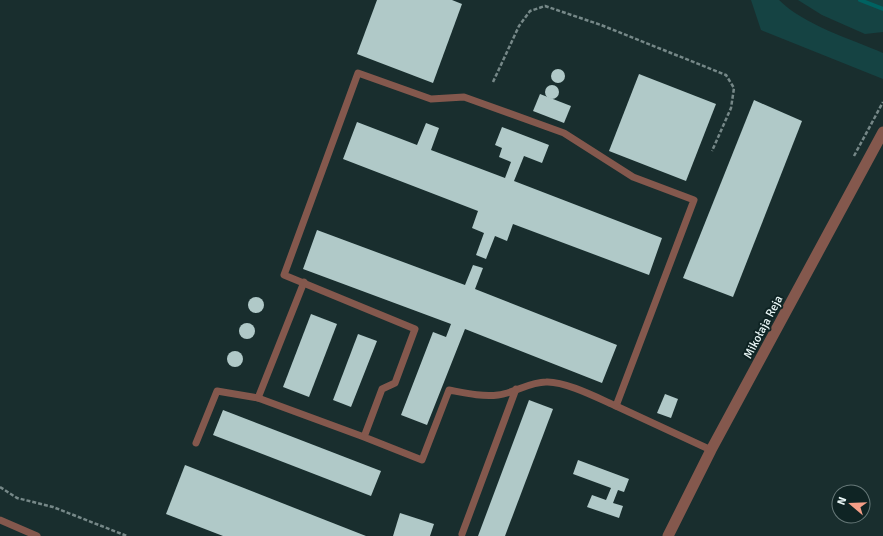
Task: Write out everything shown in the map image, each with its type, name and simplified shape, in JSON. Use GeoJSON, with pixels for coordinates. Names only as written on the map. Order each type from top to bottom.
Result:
{"type":"FeatureCollection","features":[{"type":"Feature","properties":{"kind":"street","name":"Mikołaja Reja"},"geometry":{"type":"LineString","coordinates":[[668,536],[711,450],[883,132]]}},
{"type":"Feature","properties":{"kind":"lane"},"geometry":{"type":"LineString","coordinates":[[364,437],[382,389],[395,383],[415,329],[284,275],[358,73],[431,99],[464,97],[564,133],[633,177],[694,200],[616,406]]}},
{"type":"Feature","properties":{"kind":"lane"},"geometry":{"type":"LineString","coordinates":[[258,398],[304,282]]}},
{"type":"Feature","properties":{"kind":"lane"},"geometry":{"type":"LineString","coordinates":[[196,443],[217,391],[258,398],[422,460],[449,390],[483,396],[499,395],[527,385],[546,382],[564,385],[616,406],[711,450]]}},
{"type":"Feature","properties":{"kind":"lane"},"geometry":{"type":"LineString","coordinates":[[462,534],[516,389]]}},
{"type":"Feature","properties":{"kind":"lane"},"geometry":{"type":"LineString","coordinates":[[0,520],[36,536]]}},
{"type":"Feature","properties":{"kind":"path"},"geometry":{"type":"LineString","coordinates":[[493,82],[519,26],[530,12],[545,6],[601,25],[726,75],[734,88],[731,108],[712,151]]}},
{"type":"Feature","properties":{"kind":"path"},"geometry":{"type":"LineString","coordinates":[[0,487],[17,498],[54,507],[127,536]]}},
{"type":"Feature","properties":{"kind":"shaded area"},"geometry":{"type":"Polygon","coordinates":[[[751,0],[779,0],[789,9],[814,24],[883,53],[883,79],[761,30],[751,0]]]}},
{"type":"Feature","properties":{"kind":"shaded area"},"geometry":{"type":"Polygon","coordinates":[[[798,0],[883,0],[883,32],[865,34],[822,15],[798,0]]]}},
{"type":"Feature","properties":{"kind":"building"},"geometry":{"type":"Polygon","coordinates":[[[377,0],[452,0],[462,4],[433,83],[357,54],[377,0]]]}},
{"type":"Feature","properties":{"kind":"building"},"geometry":{"type":"Polygon","coordinates":[[[558,69],[563,71],[565,76],[563,81],[558,83],[553,81],[551,76],[553,71],[558,69]]]}},
{"type":"Feature","properties":{"kind":"building"},"geometry":{"type":"Polygon","coordinates":[[[639,74],[716,104],[686,181],[609,151],[639,74]]]}},
{"type":"Feature","properties":{"kind":"building"},"geometry":{"type":"Polygon","coordinates":[[[552,85],[557,87],[559,92],[557,97],[552,99],[547,97],[545,92],[547,87],[552,85]]]}},
{"type":"Feature","properties":{"kind":"building"},"geometry":{"type":"Polygon","coordinates":[[[540,94],[571,106],[564,123],[533,111],[540,94]]]}},
{"type":"Feature","properties":{"kind":"building"},"geometry":{"type":"Polygon","coordinates":[[[754,100],[802,121],[733,297],[683,278],[754,100]]]}},
{"type":"Feature","properties":{"kind":"building"},"geometry":{"type":"Polygon","coordinates":[[[357,122],[417,145],[426,123],[439,128],[431,150],[505,178],[511,162],[499,157],[502,148],[495,145],[502,127],[549,145],[542,163],[524,156],[514,181],[662,238],[649,275],[513,224],[507,241],[495,236],[486,259],[476,255],[484,233],[472,228],[478,211],[343,159],[357,122]]]}},
{"type":"Feature","properties":{"kind":"building"},"geometry":{"type":"Polygon","coordinates":[[[317,230],[465,285],[473,265],[483,268],[475,289],[617,345],[602,383],[465,329],[427,425],[401,415],[433,332],[446,337],[451,324],[303,269],[317,230]]]}},
{"type":"Feature","properties":{"kind":"building"},"geometry":{"type":"Polygon","coordinates":[[[253,297],[259,297],[264,302],[262,311],[259,313],[253,313],[248,308],[248,302],[253,297]]]}},
{"type":"Feature","properties":{"kind":"building"},"geometry":{"type":"Polygon","coordinates":[[[311,314],[337,324],[309,397],[283,387],[311,314]]]}},
{"type":"Feature","properties":{"kind":"building"},"geometry":{"type":"Polygon","coordinates":[[[244,323],[250,323],[255,328],[253,337],[250,339],[244,339],[239,334],[239,328],[244,323]]]}},
{"type":"Feature","properties":{"kind":"building"},"geometry":{"type":"Polygon","coordinates":[[[358,334],[377,341],[351,407],[333,400],[358,334]]]}},
{"type":"Feature","properties":{"kind":"building"},"geometry":{"type":"Polygon","coordinates":[[[232,351],[238,351],[243,356],[241,365],[238,367],[232,367],[227,362],[227,356],[232,351]]]}},
{"type":"Feature","properties":{"kind":"building"},"geometry":{"type":"Polygon","coordinates":[[[665,394],[678,399],[671,418],[657,413],[665,394]]]}},
{"type":"Feature","properties":{"kind":"building"},"geometry":{"type":"Polygon","coordinates":[[[529,400],[553,409],[505,536],[478,536],[529,400]]]}},
{"type":"Feature","properties":{"kind":"building"},"geometry":{"type":"Polygon","coordinates":[[[223,410],[381,471],[371,496],[213,435],[223,410]]]}},
{"type":"Feature","properties":{"kind":"building"},"geometry":{"type":"Polygon","coordinates":[[[578,460],[629,479],[624,492],[618,490],[613,503],[623,506],[619,518],[587,507],[592,495],[606,500],[611,488],[573,474],[578,460]]]}},
{"type":"Feature","properties":{"kind":"building"},"geometry":{"type":"Polygon","coordinates":[[[185,465],[366,536],[223,536],[166,514],[185,465]]]}},
{"type":"Feature","properties":{"kind":"building"},"geometry":{"type":"Polygon","coordinates":[[[400,513],[434,524],[430,536],[393,536],[400,513]]]}},
{"type":"Feature","properties":{"kind":"waterway"},"geometry":{"type":"LineString","coordinates":[[860,0],[883,9]]}}]}
